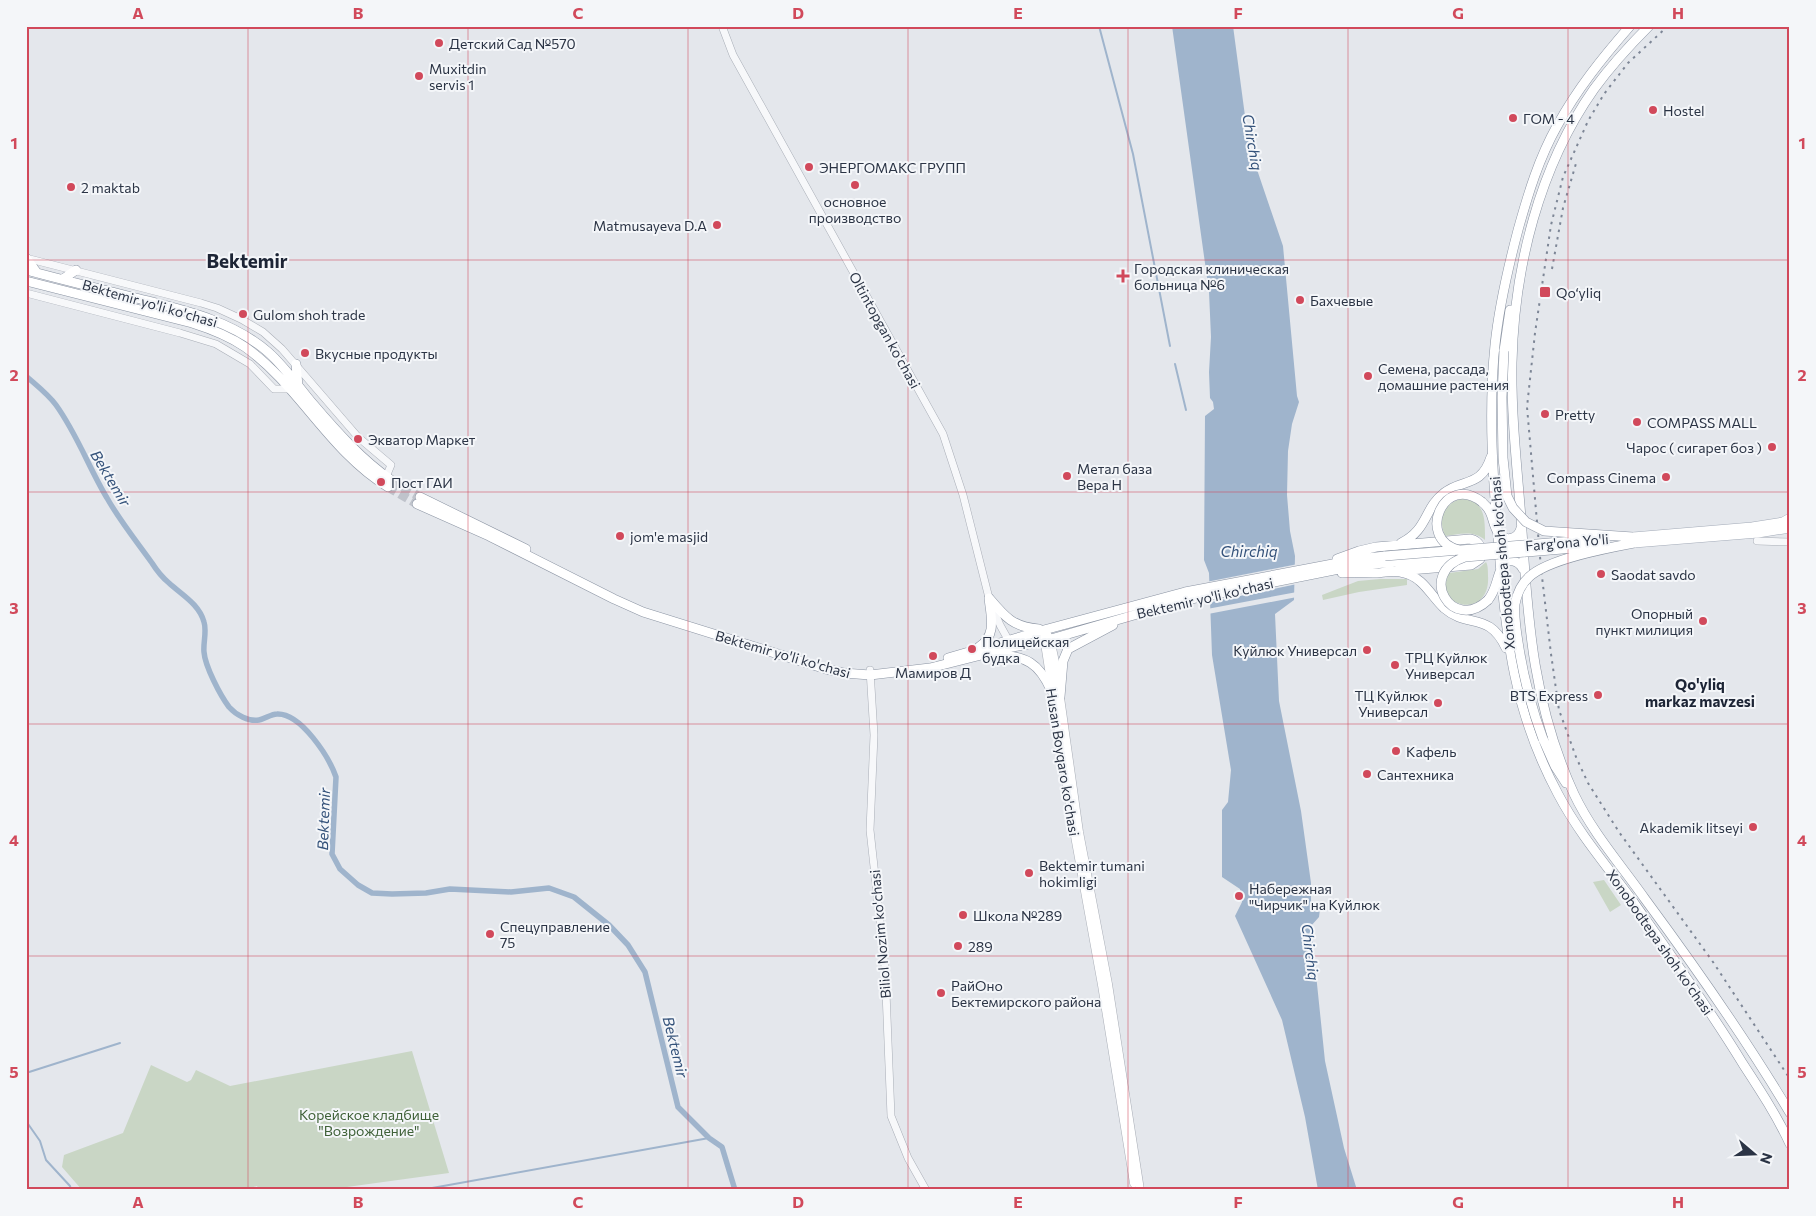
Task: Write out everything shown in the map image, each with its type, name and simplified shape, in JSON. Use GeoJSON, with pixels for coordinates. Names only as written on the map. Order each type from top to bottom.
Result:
{"type":"FeatureCollection","features":[{"type":"Feature","properties":{"kind":"main road","name":"Xonobodtepa shoh ko'chasi"},"geometry":{"type":"LineString","coordinates":[[1630,26],[1598,64],[1574,97],[1549,141],[1531,186],[1515,242],[1495,344],[1492,386],[1492,444],[1502,600],[1519,699],[1532,740],[1560,799],[1587,841],[1631,899],[1786,1125],[1790,1144]]}},
{"type":"Feature","properties":{"kind":"main road","name":"Xonobodtepa shoh ko'chasi"},"geometry":{"type":"LineString","coordinates":[[1649,26],[1600,80],[1571,126],[1544,186],[1522,266],[1514,316],[1512,364],[1516,474],[1531,646],[1539,694],[1549,730],[1574,796],[1604,843],[1647,900],[1763,1068],[1790,1113]]}},
{"type":"Feature","properties":{"kind":"main road"},"geometry":{"type":"LineString","coordinates":[[26,258],[37,273]]}},
{"type":"Feature","properties":{"kind":"main road"},"geometry":{"type":"LineString","coordinates":[[1522,266],[1508,318],[1504,351],[1502,397],[1503,458],[1509,501],[1526,522],[1544,531],[1633,540]]}},
{"type":"Feature","properties":{"kind":"main road","name":"Bektemir yo'li ko'chasi"},"geometry":{"type":"LineString","coordinates":[[26,270],[184,310],[223,324],[243,334],[279,363],[294,388]]}},
{"type":"Feature","properties":{"kind":"main road"},"geometry":{"type":"LineString","coordinates":[[63,279],[76,270]]}},
{"type":"Feature","properties":{"kind":"main road","name":"Bektemir yo'li ko'chasi"},"geometry":{"type":"LineString","coordinates":[[26,281],[174,318],[217,332],[238,342],[294,388],[388,481]]}},
{"type":"Feature","properties":{"kind":"main road"},"geometry":{"type":"LineString","coordinates":[[294,388],[296,364]]}},
{"type":"Feature","properties":{"kind":"main road"},"geometry":{"type":"LineString","coordinates":[[1391,546],[1406,541],[1422,527],[1433,505],[1443,494],[1473,481],[1480,475],[1490,459],[1492,444]]}},
{"type":"Feature","properties":{"kind":"main road"},"geometry":{"type":"LineString","coordinates":[[1521,528],[1518,536],[1510,539],[1501,536],[1491,513],[1482,502],[1468,494],[1456,495],[1446,500],[1438,513],[1437,526],[1442,539],[1451,547],[1465,554],[1452,563],[1443,575],[1441,586],[1445,599],[1455,608],[1465,610],[1476,609],[1488,600],[1496,587],[1504,564],[1512,561],[1520,563],[1524,571]]}},
{"type":"Feature","properties":{"kind":"main road","name":"Bektemir yo'li ko'chasi"},"geometry":{"type":"LineString","coordinates":[[418,500],[491,531],[616,594],[646,607],[825,663],[870,672],[930,668],[986,654],[1044,630],[1185,596],[1314,571]]}},
{"type":"Feature","properties":{"kind":"main road","name":"Farg'ona Yo'li"},"geometry":{"type":"LineString","coordinates":[[1314,571],[1359,559],[1386,560],[1633,540],[1762,526],[1782,522],[1790,518]]}},
{"type":"Feature","properties":{"kind":"main road","name":"Farg'ona Yo'li"},"geometry":{"type":"LineString","coordinates":[[1633,540],[1758,533],[1790,528]]}},
{"type":"Feature","properties":{"kind":"main road"},"geometry":{"type":"LineString","coordinates":[[1470,539],[1478,542],[1481,549],[1480,559],[1471,565],[1397,571],[1314,571],[1359,551],[1391,546],[1470,539]]}},
{"type":"Feature","properties":{"kind":"main road"},"geometry":{"type":"LineString","coordinates":[[1574,796],[1560,775],[1543,739],[1529,695],[1519,650],[1515,610],[1519,590],[1528,578],[1542,568],[1633,540]]}},
{"type":"Feature","properties":{"kind":"main road"},"geometry":{"type":"LineString","coordinates":[[1397,571],[1410,575],[1422,582],[1449,612],[1483,622],[1493,628],[1504,643],[1511,660]]}},
{"type":"Feature","properties":{"kind":"main road","name":"Bektemir yo'li ko'chasi"},"geometry":{"type":"LineString","coordinates":[[870,672],[927,664],[973,651],[1011,644],[1047,640],[1130,616],[1185,596]]}},
{"type":"Feature","properties":{"kind":"main road"},"geometry":{"type":"LineString","coordinates":[[990,598],[1003,615],[1014,623],[1028,628],[1044,630]]}},
{"type":"Feature","properties":{"kind":"main road"},"geometry":{"type":"LineString","coordinates":[[973,651],[988,640],[990,635],[990,598]]}},
{"type":"Feature","properties":{"kind":"main road"},"geometry":{"type":"LineString","coordinates":[[1060,697],[1063,660],[1068,649],[1130,616]]}},
{"type":"Feature","properties":{"kind":"main road","name":"Husan Boyqaro ko'chasi"},"geometry":{"type":"LineString","coordinates":[[1044,630],[1060,697],[1080,832],[1108,984],[1140,1190]]}},
{"type":"Feature","properties":{"kind":"main road","name":"Husan Boyqaro ko'chasi"},"geometry":{"type":"LineString","coordinates":[[1047,640],[1051,690],[1135,1190]]}},
{"type":"Feature","properties":{"kind":"main road"},"geometry":{"type":"LineString","coordinates":[[986,654],[1009,655],[1028,661],[1040,671],[1051,690]]}},
{"type":"Feature","properties":{"kind":"street","name":"Oltintopgan ko'chasi"},"geometry":{"type":"LineString","coordinates":[[722,26],[733,55],[943,434],[963,495],[990,598],[1000,625],[1011,644]]}},
{"type":"Feature","properties":{"kind":"street","name":"Bektemir yo'li ko'chasi"},"geometry":{"type":"LineString","coordinates":[[26,258],[217,308],[263,332],[296,364],[358,438],[391,465],[388,481]]}},
{"type":"Feature","properties":{"kind":"street"},"geometry":{"type":"LineString","coordinates":[[26,292],[216,344],[250,364],[274,388],[294,388]]}},
{"type":"Feature","properties":{"kind":"street"},"geometry":{"type":"LineString","coordinates":[[1757,541],[1790,542]]}},
{"type":"Feature","properties":{"kind":"street","name":"Biliol Nozim ko'chasi"},"geometry":{"type":"LineString","coordinates":[[870,672],[874,735],[870,830],[885,967],[890,1116],[904,1150],[926,1190]]}},
{"type":"Feature","properties":{"kind":"green space"},"geometry":{"type":"Polygon","coordinates":[[[1460,499],[1469,500],[1479,507],[1484,518],[1485,540],[1471,534],[1445,536],[1442,519],[1446,509],[1460,499]]]}},
{"type":"Feature","properties":{"kind":"green space"},"geometry":{"type":"Polygon","coordinates":[[[1486,562],[1488,572],[1486,590],[1481,599],[1472,604],[1463,604],[1455,601],[1448,595],[1446,585],[1449,573],[1478,569],[1486,562]]]}},
{"type":"Feature","properties":{"kind":"green space"},"geometry":{"type":"Polygon","coordinates":[[[1407,579],[1407,585],[1359,592],[1323,600],[1322,595],[1358,581],[1407,579]]]}},
{"type":"Feature","properties":{"kind":"green space"},"geometry":{"type":"Polygon","coordinates":[[[1604,880],[1621,905],[1610,912],[1593,882],[1604,880]]]}},
{"type":"Feature","properties":{"kind":"green space","name":"Корейское кладбище \"Возрождение\""},"geometry":{"type":"Polygon","coordinates":[[[412,1051],[449,1173],[325,1190],[259,1190],[257,1186],[244,1190],[82,1190],[62,1167],[64,1155],[123,1133],[151,1065],[187,1082],[191,1080],[196,1070],[230,1086],[412,1051]]]}},
{"type":"Feature","properties":{"kind":"water","name":"Chirchiq"},"geometry":{"type":"Polygon","coordinates":[[[1172,26],[1233,26],[1249,146],[1283,246],[1299,402],[1292,424],[1288,451],[1287,495],[1290,531],[1295,556],[1294,600],[1275,614],[1279,701],[1301,811],[1311,883],[1311,901],[1320,909],[1319,917],[1311,926],[1325,1061],[1344,1148],[1357,1190],[1318,1190],[1305,1117],[1282,1020],[1235,916],[1242,902],[1240,889],[1222,877],[1222,810],[1228,802],[1231,770],[1212,655],[1209,573],[1204,560],[1205,416],[1214,409],[1210,398],[1211,337],[1209,292],[1172,26]]]}},
{"type":"Feature","properties":{"kind":"pier"},"geometry":{"type":"Polygon","coordinates":[[[1298,564],[1297,584],[1207,603],[1206,582],[1298,564]]]}},
{"type":"Feature","properties":{"kind":"pier"},"geometry":{"type":"Polygon","coordinates":[[[1297,592],[1297,597],[1208,614],[1207,609],[1297,592]]]}},
{"type":"Feature","properties":{"kind":"waterway"},"geometry":{"type":"LineString","coordinates":[[1099,26],[1133,154],[1170,346]]}},
{"type":"Feature","properties":{"kind":"waterway"},"geometry":{"type":"LineString","coordinates":[[1175,364],[1186,410]]}},
{"type":"Feature","properties":{"kind":"waterway","name":"Bektemir"},"geometry":{"type":"LineString","coordinates":[[26,376],[56,405],[77,439],[112,507],[156,569],[190,600],[202,616],[205,626],[204,652],[207,665],[217,688],[229,707],[235,713],[251,720],[259,720],[275,714],[286,716],[304,728],[321,748],[336,777],[332,854],[340,869],[358,885],[372,893],[426,893],[450,889],[511,892],[549,888],[574,897],[609,925],[628,945],[645,972],[678,1107],[709,1138],[722,1147],[735,1190]]}},
{"type":"Feature","properties":{"kind":"waterway"},"geometry":{"type":"LineString","coordinates":[[26,1073],[120,1043]]}},
{"type":"Feature","properties":{"kind":"waterway"},"geometry":{"type":"LineString","coordinates":[[26,1121],[40,1141],[46,1160],[70,1186],[71,1190]]}},
{"type":"Feature","properties":{"kind":"waterway"},"geometry":{"type":"LineString","coordinates":[[421,1190],[709,1138]]}},
{"type":"Feature","properties":{"kind":"tunnel"},"geometry":{"type":"LineString","coordinates":[[391,480],[420,497]]}},
{"type":"Feature","properties":{"kind":"tunnel"},"geometry":{"type":"LineString","coordinates":[[388,487],[417,504]]}},
{"type":"Feature","properties":{"kind":"railway"},"geometry":{"type":"LineString","coordinates":[[1668,26],[1628,63],[1604,94],[1588,121],[1563,177],[1551,225],[1535,333],[1527,407],[1541,568],[1559,710],[1576,757],[1588,783],[1619,832],[1713,962],[1790,1079]]}},
{"type":"Feature","properties":{"kind":"railway"},"geometry":{"type":"LineString","coordinates":[[1552,269],[1563,208],[1577,160]]}},
{"type":"Feature","properties":{"kind":"place","name":"Детский Сад №570"},"geometry":{"type":"Point","coordinates":[439,43]}},
{"type":"Feature","properties":{"kind":"place","name":"Muxitdin servis 1"},"geometry":{"type":"Point","coordinates":[419,76]}},
{"type":"Feature","properties":{"kind":"place","name":"Hostel"},"geometry":{"type":"Point","coordinates":[1653,110]}},
{"type":"Feature","properties":{"kind":"place","name":"ГОМ - 4"},"geometry":{"type":"Point","coordinates":[1513,118]}},
{"type":"Feature","properties":{"kind":"place","name":"ЭНЕРГОМАКС ГРУПП"},"geometry":{"type":"Point","coordinates":[809,167]}},
{"type":"Feature","properties":{"kind":"place","name":"основное производство"},"geometry":{"type":"Point","coordinates":[855,185]}},
{"type":"Feature","properties":{"kind":"place","name":"2 maktab"},"geometry":{"type":"Point","coordinates":[71,187]}},
{"type":"Feature","properties":{"kind":"place","name":"Matmusayeva D.A"},"geometry":{"type":"Point","coordinates":[717,225]}},
{"type":"Feature","properties":{"kind":"place","name":"Городская клиническая больница №6"},"geometry":{"type":"Point","coordinates":[1123,276]}},
{"type":"Feature","properties":{"kind":"place","name":"Qo‘yliq"},"geometry":{"type":"Point","coordinates":[1545,292]}},
{"type":"Feature","properties":{"kind":"place","name":"Бахчевые"},"geometry":{"type":"Point","coordinates":[1300,300]}},
{"type":"Feature","properties":{"kind":"place","name":"Gulom shoh trade"},"geometry":{"type":"Point","coordinates":[243,314]}},
{"type":"Feature","properties":{"kind":"place","name":"Вкусные продукты"},"geometry":{"type":"Point","coordinates":[305,353]}},
{"type":"Feature","properties":{"kind":"place","name":"Семена, рассада, домашние растения"},"geometry":{"type":"Point","coordinates":[1368,376]}},
{"type":"Feature","properties":{"kind":"place","name":"Pretty"},"geometry":{"type":"Point","coordinates":[1545,414]}},
{"type":"Feature","properties":{"kind":"place","name":"COMPASS MALL"},"geometry":{"type":"Point","coordinates":[1637,422]}},
{"type":"Feature","properties":{"kind":"place","name":"Экватор Маркет"},"geometry":{"type":"Point","coordinates":[358,439]}},
{"type":"Feature","properties":{"kind":"place","name":"Чарос ( сигарет боз )"},"geometry":{"type":"Point","coordinates":[1772,447]}},
{"type":"Feature","properties":{"kind":"place","name":"Метал база Вера Н"},"geometry":{"type":"Point","coordinates":[1067,476]}},
{"type":"Feature","properties":{"kind":"place","name":"Compass Cinema"},"geometry":{"type":"Point","coordinates":[1666,477]}},
{"type":"Feature","properties":{"kind":"place","name":"Пост ГАИ"},"geometry":{"type":"Point","coordinates":[381,482]}},
{"type":"Feature","properties":{"kind":"place","name":"jom'e masjid"},"geometry":{"type":"Point","coordinates":[620,536]}},
{"type":"Feature","properties":{"kind":"place","name":"Saodat savdo"},"geometry":{"type":"Point","coordinates":[1601,574]}},
{"type":"Feature","properties":{"kind":"place","name":"Опорный пункт милиция"},"geometry":{"type":"Point","coordinates":[1703,621]}},
{"type":"Feature","properties":{"kind":"place","name":"Полицейская будка"},"geometry":{"type":"Point","coordinates":[972,649]}},
{"type":"Feature","properties":{"kind":"place","name":"Куйлюк Универсал"},"geometry":{"type":"Point","coordinates":[1367,650]}},
{"type":"Feature","properties":{"kind":"place","name":"Мамиров Д"},"geometry":{"type":"Point","coordinates":[933,656]}},
{"type":"Feature","properties":{"kind":"place","name":"ТРЦ Куйлюк Универсал"},"geometry":{"type":"Point","coordinates":[1395,665]}},
{"type":"Feature","properties":{"kind":"place","name":"BTS Express"},"geometry":{"type":"Point","coordinates":[1598,695]}},
{"type":"Feature","properties":{"kind":"place","name":"ТЦ Куйлюк Универсал"},"geometry":{"type":"Point","coordinates":[1438,703]}},
{"type":"Feature","properties":{"kind":"place","name":"Кафель"},"geometry":{"type":"Point","coordinates":[1396,751]}},
{"type":"Feature","properties":{"kind":"place","name":"Сантехника"},"geometry":{"type":"Point","coordinates":[1367,774]}},
{"type":"Feature","properties":{"kind":"place","name":"Akademik litseyi"},"geometry":{"type":"Point","coordinates":[1753,827]}},
{"type":"Feature","properties":{"kind":"place","name":"Bektemir tumani hokimligi"},"geometry":{"type":"Point","coordinates":[1029,873]}},
{"type":"Feature","properties":{"kind":"place","name":"Набережная \"Чирчик\" на Куйлюк"},"geometry":{"type":"Point","coordinates":[1239,896]}},
{"type":"Feature","properties":{"kind":"place","name":"Школа №289"},"geometry":{"type":"Point","coordinates":[963,915]}},
{"type":"Feature","properties":{"kind":"place","name":"Спецуправление 75"},"geometry":{"type":"Point","coordinates":[490,934]}},
{"type":"Feature","properties":{"kind":"place","name":"289"},"geometry":{"type":"Point","coordinates":[958,946]}},
{"type":"Feature","properties":{"kind":"place","name":"РайОно Бектемирского района"},"geometry":{"type":"Point","coordinates":[941,993]}},
{"type":"Feature","properties":{"kind":"district","name":"Bektemir"},"geometry":{"type":"Point","coordinates":[247,260]}},
{"type":"Feature","properties":{"kind":"district","name":"Qo'yliq markaz mavzesi"},"geometry":{"type":"Point","coordinates":[1700,692]}}]}
